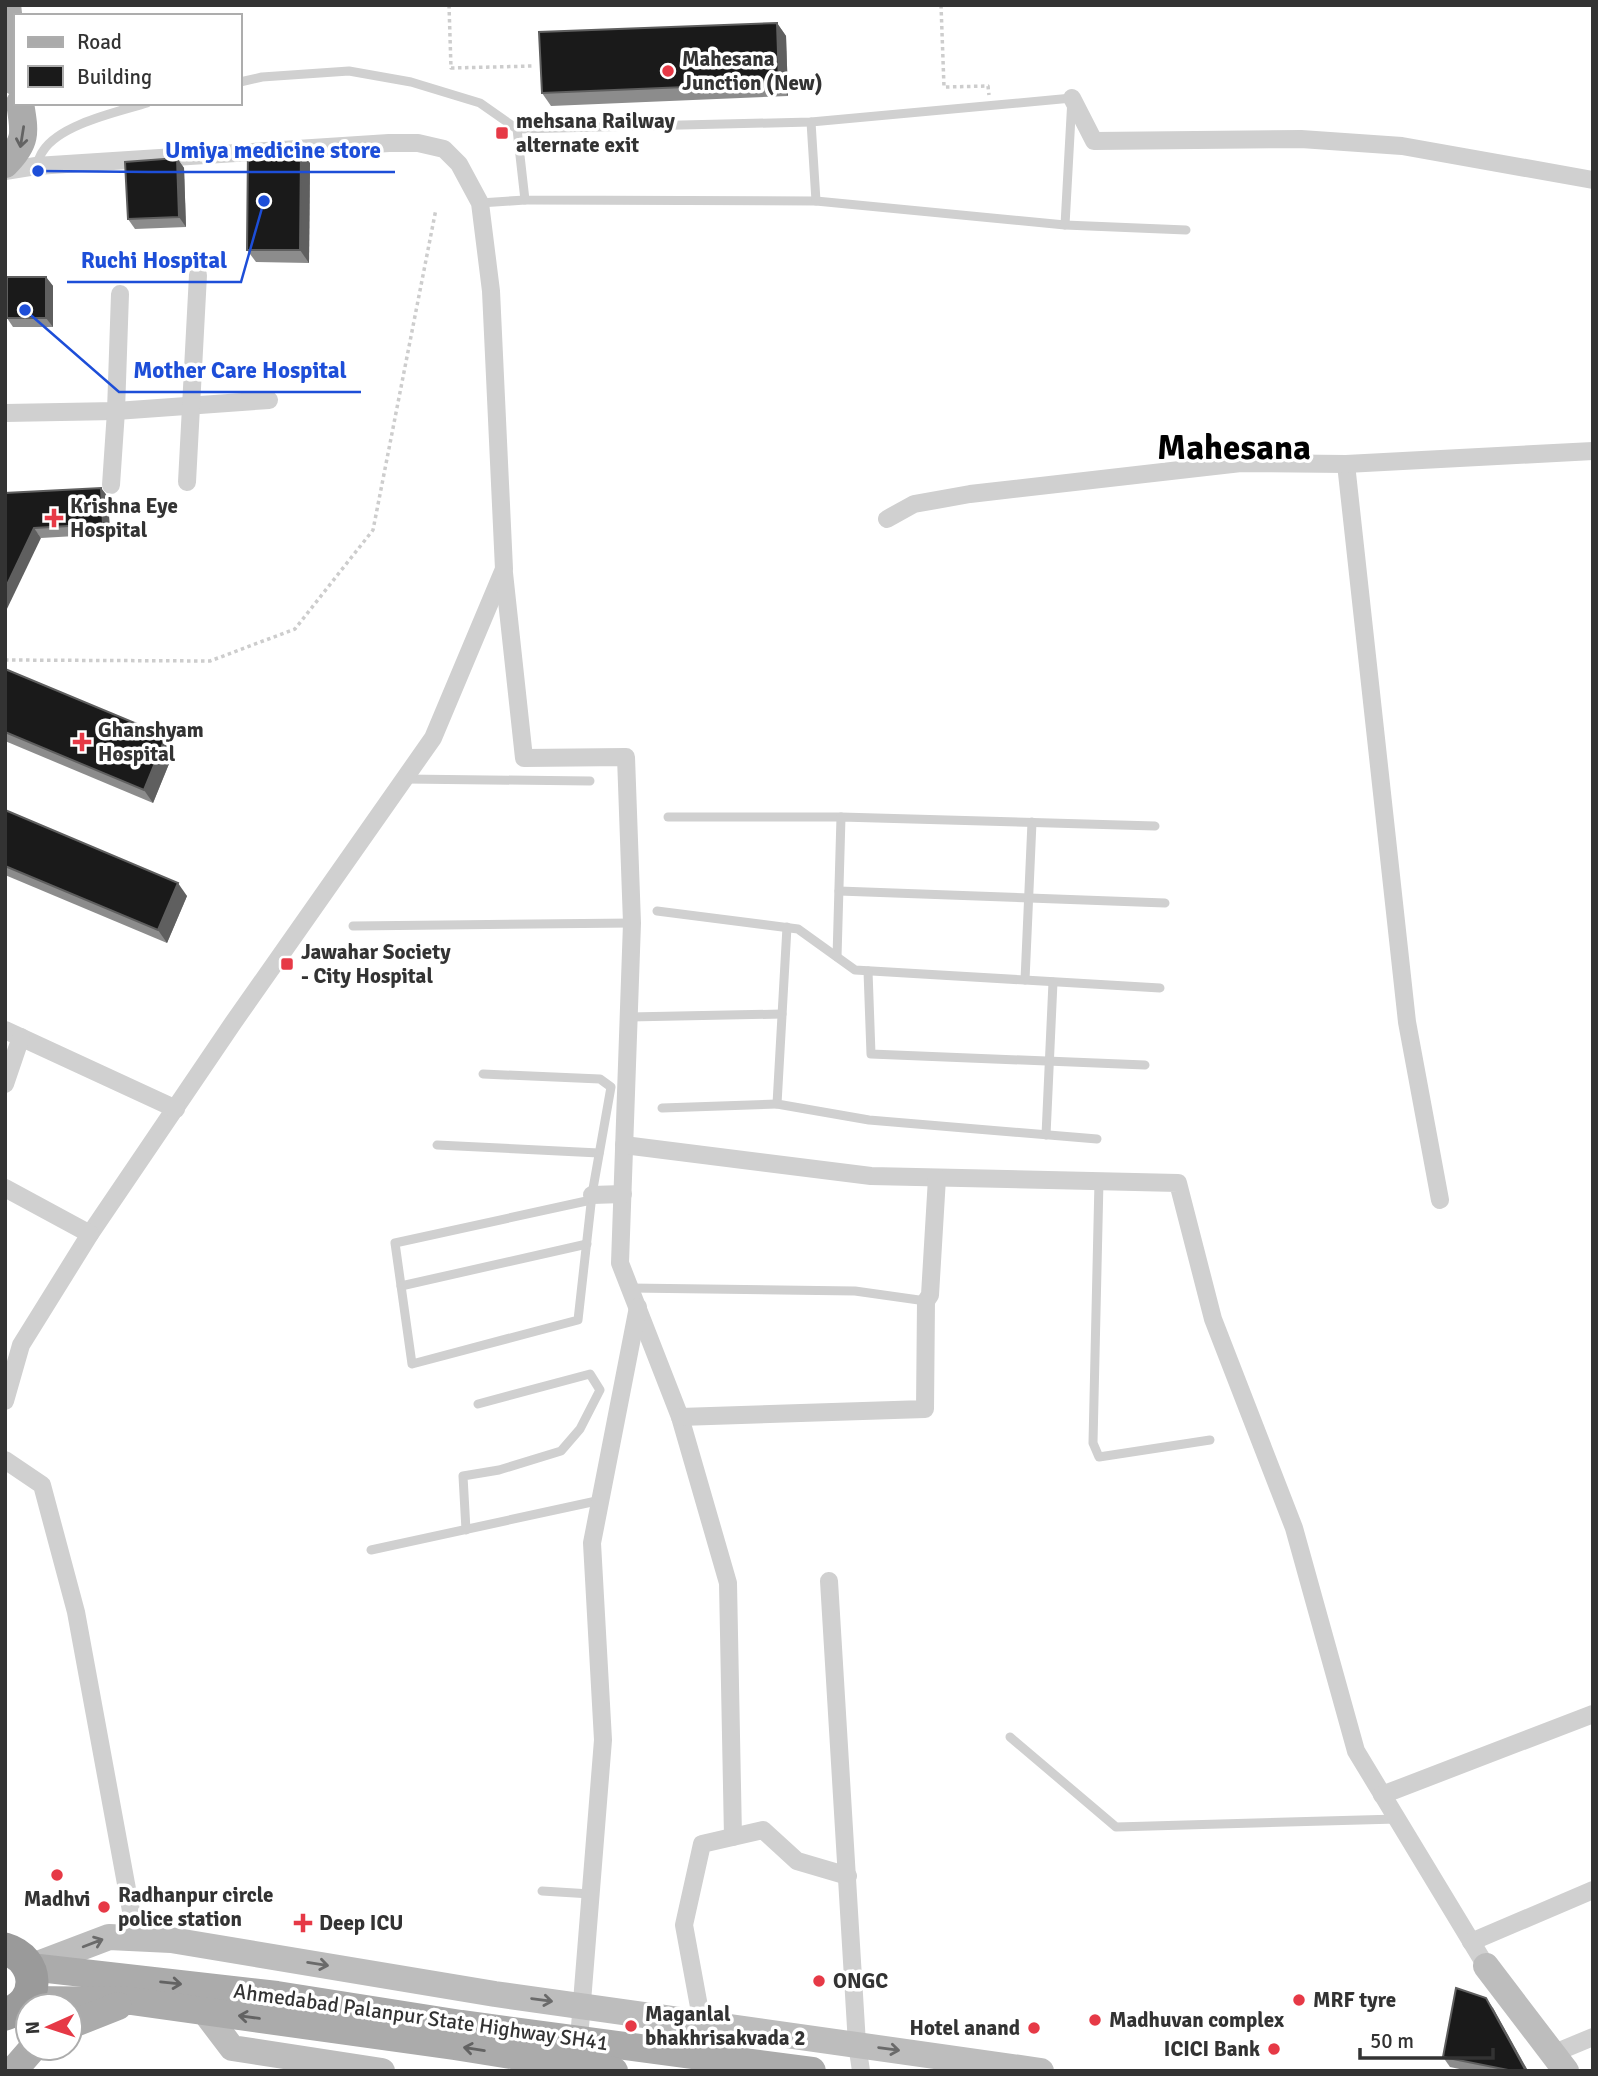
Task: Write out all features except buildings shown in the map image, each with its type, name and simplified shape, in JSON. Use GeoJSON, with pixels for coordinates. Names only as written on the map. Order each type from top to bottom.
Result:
{"type":"FeatureCollection","features":[{"type":"Feature","properties":{"kind":"highway"},"geometry":{"type":"LineString","coordinates":[[13,2017],[32,1990],[18,1958]]}},
{"type":"Feature","properties":{"kind":"main road"},"geometry":{"type":"LineString","coordinates":[[7,5],[14,65]]}},
{"type":"Feature","properties":{"kind":"main road"},"geometry":{"type":"LineString","coordinates":[[5,164],[21,148],[24,126],[20,105]]}},
{"type":"Feature","properties":{"kind":"main road","name":"Ahmedabad Palanpur State Highway SH41"},"geometry":{"type":"LineString","coordinates":[[18,1958],[812,2071]]}},
{"type":"Feature","properties":{"kind":"main road"},"geometry":{"type":"LineString","coordinates":[[84,2019],[131,2001]]}},
{"type":"Feature","properties":{"kind":"main road","name":"Ahmedabad Palanpur State Highway SH41"},"geometry":{"type":"LineString","coordinates":[[13,2017],[131,2001],[614,2071]]}},
{"type":"Feature","properties":{"kind":"street"},"geometry":{"type":"LineString","coordinates":[[1072,99],[1094,141],[1301,139],[1402,146],[1593,180]]}},
{"type":"Feature","properties":{"kind":"street"},"geometry":{"type":"LineString","coordinates":[[5,171],[36,166],[418,143],[444,149],[459,164],[480,203],[491,291],[504,569],[524,758],[626,757],[632,923],[621,1263],[680,1417],[728,1583],[733,1837]]}},
{"type":"Feature","properties":{"kind":"street"},"geometry":{"type":"LineString","coordinates":[[187,482],[198,275]]}},
{"type":"Feature","properties":{"kind":"street"},"geometry":{"type":"LineString","coordinates":[[111,485],[120,294]]}},
{"type":"Feature","properties":{"kind":"street"},"geometry":{"type":"LineString","coordinates":[[5,413],[116,411],[269,400]]}},
{"type":"Feature","properties":{"kind":"street"},"geometry":{"type":"LineString","coordinates":[[887,519],[914,504],[970,494],[1241,463],[1346,464],[1593,451]]}},
{"type":"Feature","properties":{"kind":"street"},"geometry":{"type":"LineString","coordinates":[[1346,464],[1407,1022],[1440,1200]]}},
{"type":"Feature","properties":{"kind":"street"},"geometry":{"type":"LineString","coordinates":[[5,1401],[21,1345],[90,1234],[233,1023],[433,738],[504,569]]}},
{"type":"Feature","properties":{"kind":"street"},"geometry":{"type":"LineString","coordinates":[[5,1084],[13,1034],[176,1109]]}},
{"type":"Feature","properties":{"kind":"street"},"geometry":{"type":"LineString","coordinates":[[624,1145],[871,1176],[1178,1183],[1213,1320],[1294,1528],[1356,1751],[1486,1966],[1559,2062],[1593,2037]]}},
{"type":"Feature","properties":{"kind":"street"},"geometry":{"type":"LineString","coordinates":[[680,1417],[925,1409],[926,1301],[930,1295],[937,1178]]}},
{"type":"Feature","properties":{"kind":"street"},"geometry":{"type":"LineString","coordinates":[[5,1188],[90,1234]]}},
{"type":"Feature","properties":{"kind":"street"},"geometry":{"type":"LineString","coordinates":[[592,1195],[623,1194]]}},
{"type":"Feature","properties":{"kind":"street"},"geometry":{"type":"LineString","coordinates":[[579,2039],[603,1740],[592,1543],[638,1307]]}},
{"type":"Feature","properties":{"kind":"street"},"geometry":{"type":"LineString","coordinates":[[5,1460],[42,1485],[76,1612],[136,1938]]}},
{"type":"Feature","properties":{"kind":"street"},"geometry":{"type":"LineString","coordinates":[[829,1581],[857,2044],[861,2071]]}},
{"type":"Feature","properties":{"kind":"street"},"geometry":{"type":"LineString","coordinates":[[1382,1795],[1593,1714]]}},
{"type":"Feature","properties":{"kind":"street"},"geometry":{"type":"LineString","coordinates":[[702,2023],[684,1925],[702,1844],[763,1830],[797,1861],[848,1876]]}},
{"type":"Feature","properties":{"kind":"street"},"geometry":{"type":"LineString","coordinates":[[1471,1942],[1593,1890]]}},
{"type":"Feature","properties":{"kind":"street"},"geometry":{"type":"LineString","coordinates":[[18,1958],[109,1937],[171,1940],[581,2006],[1041,2071]]}},
{"type":"Feature","properties":{"kind":"street"},"geometry":{"type":"LineString","coordinates":[[204,2011],[232,2048],[284,2063],[382,2071]]}},
{"type":"Feature","properties":{"kind":"lane"},"geometry":{"type":"LineString","coordinates":[[242,82],[262,77],[349,71],[361,73],[411,82],[480,103],[517,129],[811,122],[1072,99],[1065,225]]}},
{"type":"Feature","properties":{"kind":"lane"},"geometry":{"type":"LineString","coordinates":[[36,166],[43,149],[61,134],[99,117],[140,105]]}},
{"type":"Feature","properties":{"kind":"lane"},"geometry":{"type":"LineString","coordinates":[[811,122],[816,201]]}},
{"type":"Feature","properties":{"kind":"lane"},"geometry":{"type":"LineString","coordinates":[[517,129],[525,200]]}},
{"type":"Feature","properties":{"kind":"lane"},"geometry":{"type":"LineString","coordinates":[[480,203],[525,200],[816,201],[1065,225],[1186,230]]}},
{"type":"Feature","properties":{"kind":"lane"},"geometry":{"type":"LineString","coordinates":[[405,779],[590,781]]}},
{"type":"Feature","properties":{"kind":"lane"},"geometry":{"type":"LineString","coordinates":[[668,817],[841,817],[1155,826]]}},
{"type":"Feature","properties":{"kind":"lane"},"geometry":{"type":"LineString","coordinates":[[837,957],[841,817]]}},
{"type":"Feature","properties":{"kind":"lane"},"geometry":{"type":"LineString","coordinates":[[1026,980],[1032,822]]}},
{"type":"Feature","properties":{"kind":"lane"},"geometry":{"type":"LineString","coordinates":[[839,891],[1165,902]]}},
{"type":"Feature","properties":{"kind":"lane"},"geometry":{"type":"LineString","coordinates":[[657,911],[798,929],[855,970],[1160,988]]}},
{"type":"Feature","properties":{"kind":"lane"},"geometry":{"type":"LineString","coordinates":[[353,926],[632,923]]}},
{"type":"Feature","properties":{"kind":"lane"},"geometry":{"type":"LineString","coordinates":[[777,1104],[787,927]]}},
{"type":"Feature","properties":{"kind":"lane"},"geometry":{"type":"LineString","coordinates":[[868,971],[871,1054],[1145,1065]]}},
{"type":"Feature","properties":{"kind":"lane"},"geometry":{"type":"LineString","coordinates":[[1046,1135],[1053,982]]}},
{"type":"Feature","properties":{"kind":"lane"},"geometry":{"type":"LineString","coordinates":[[629,1017],[782,1014]]}},
{"type":"Feature","properties":{"kind":"lane"},"geometry":{"type":"LineString","coordinates":[[483,1073],[600,1079],[611,1087],[592,1195],[578,1320],[412,1364],[395,1243],[591,1200],[592,1195]]}},
{"type":"Feature","properties":{"kind":"lane"},"geometry":{"type":"LineString","coordinates":[[662,1108],[777,1104],[869,1120],[1097,1139]]}},
{"type":"Feature","properties":{"kind":"lane"},"geometry":{"type":"LineString","coordinates":[[437,1144],[599,1153]]}},
{"type":"Feature","properties":{"kind":"lane"},"geometry":{"type":"LineString","coordinates":[[1099,1181],[1093,1443],[1098,1457],[1210,1440]]}},
{"type":"Feature","properties":{"kind":"lane"},"geometry":{"type":"LineString","coordinates":[[401,1286],[587,1244]]}},
{"type":"Feature","properties":{"kind":"lane"},"geometry":{"type":"LineString","coordinates":[[630,1289],[855,1291],[926,1301]]}},
{"type":"Feature","properties":{"kind":"lane"},"geometry":{"type":"LineString","coordinates":[[466,1530],[463,1476],[499,1470],[561,1451],[580,1429],[600,1390],[590,1374],[478,1404]]}},
{"type":"Feature","properties":{"kind":"lane"},"geometry":{"type":"LineString","coordinates":[[371,1550],[601,1500]]}},
{"type":"Feature","properties":{"kind":"lane"},"geometry":{"type":"LineString","coordinates":[[1010,1737],[1116,1827],[1397,1819]]}},
{"type":"Feature","properties":{"kind":"lane"},"geometry":{"type":"LineString","coordinates":[[542,1891],[591,1894]]}},
{"type":"Feature","properties":{"kind":"path"},"geometry":{"type":"LineString","coordinates":[[449,5],[452,68],[533,66]]}},
{"type":"Feature","properties":{"kind":"path"},"geometry":{"type":"LineString","coordinates":[[941,5],[944,87],[988,86]]}},
{"type":"Feature","properties":{"kind":"path"},"geometry":{"type":"LineString","coordinates":[[5,660],[210,660],[295,629],[373,530],[436,209]]}},
{"type":"Feature","properties":{"kind":"place","name":"Mahesana Junction (New)"},"geometry":{"type":"Point","coordinates":[668,71]}},
{"type":"Feature","properties":{"kind":"place","name":"mehsana Railway alternate exit"},"geometry":{"type":"Point","coordinates":[502,133]}},
{"type":"Feature","properties":{"kind":"place","name":"Umiya medicine store"},"geometry":{"type":"Point","coordinates":[38,171]}},
{"type":"Feature","properties":{"kind":"place","name":"Ruchi Hospital"},"geometry":{"type":"Point","coordinates":[264,201]}},
{"type":"Feature","properties":{"kind":"place","name":"Mother Care Hospital"},"geometry":{"type":"Point","coordinates":[25,310]}},
{"type":"Feature","properties":{"kind":"place","name":"Krishna Eye Hospital"},"geometry":{"type":"Point","coordinates":[54,518]}},
{"type":"Feature","properties":{"kind":"place","name":"Ghanshyam Hospital"},"geometry":{"type":"Point","coordinates":[82,742]}},
{"type":"Feature","properties":{"kind":"place","name":"Jawahar Society - City Hospital"},"geometry":{"type":"Point","coordinates":[287,964]}},
{"type":"Feature","properties":{"kind":"place","name":"Madhvi"},"geometry":{"type":"Point","coordinates":[57,1875]}},
{"type":"Feature","properties":{"kind":"place","name":"Radhanpur circle police station"},"geometry":{"type":"Point","coordinates":[104,1907]}},
{"type":"Feature","properties":{"kind":"place","name":"Deep ICU"},"geometry":{"type":"Point","coordinates":[303,1923]}},
{"type":"Feature","properties":{"kind":"place","name":"ONGC"},"geometry":{"type":"Point","coordinates":[819,1981]}},
{"type":"Feature","properties":{"kind":"place","name":"MRF tyre"},"geometry":{"type":"Point","coordinates":[1299,2000]}},
{"type":"Feature","properties":{"kind":"place","name":"Madhuvan complex"},"geometry":{"type":"Point","coordinates":[1095,2020]}},
{"type":"Feature","properties":{"kind":"place","name":"Maganlal bhakhrisakvada 2"},"geometry":{"type":"Point","coordinates":[631,2026]}},
{"type":"Feature","properties":{"kind":"place","name":"Hotel anand"},"geometry":{"type":"Point","coordinates":[1034,2028]}},
{"type":"Feature","properties":{"kind":"place","name":"ICICI Bank"},"geometry":{"type":"Point","coordinates":[1274,2049]}},
{"type":"Feature","properties":{"kind":"district","name":"Mahesana"},"geometry":{"type":"Point","coordinates":[1234,447]}}]}
